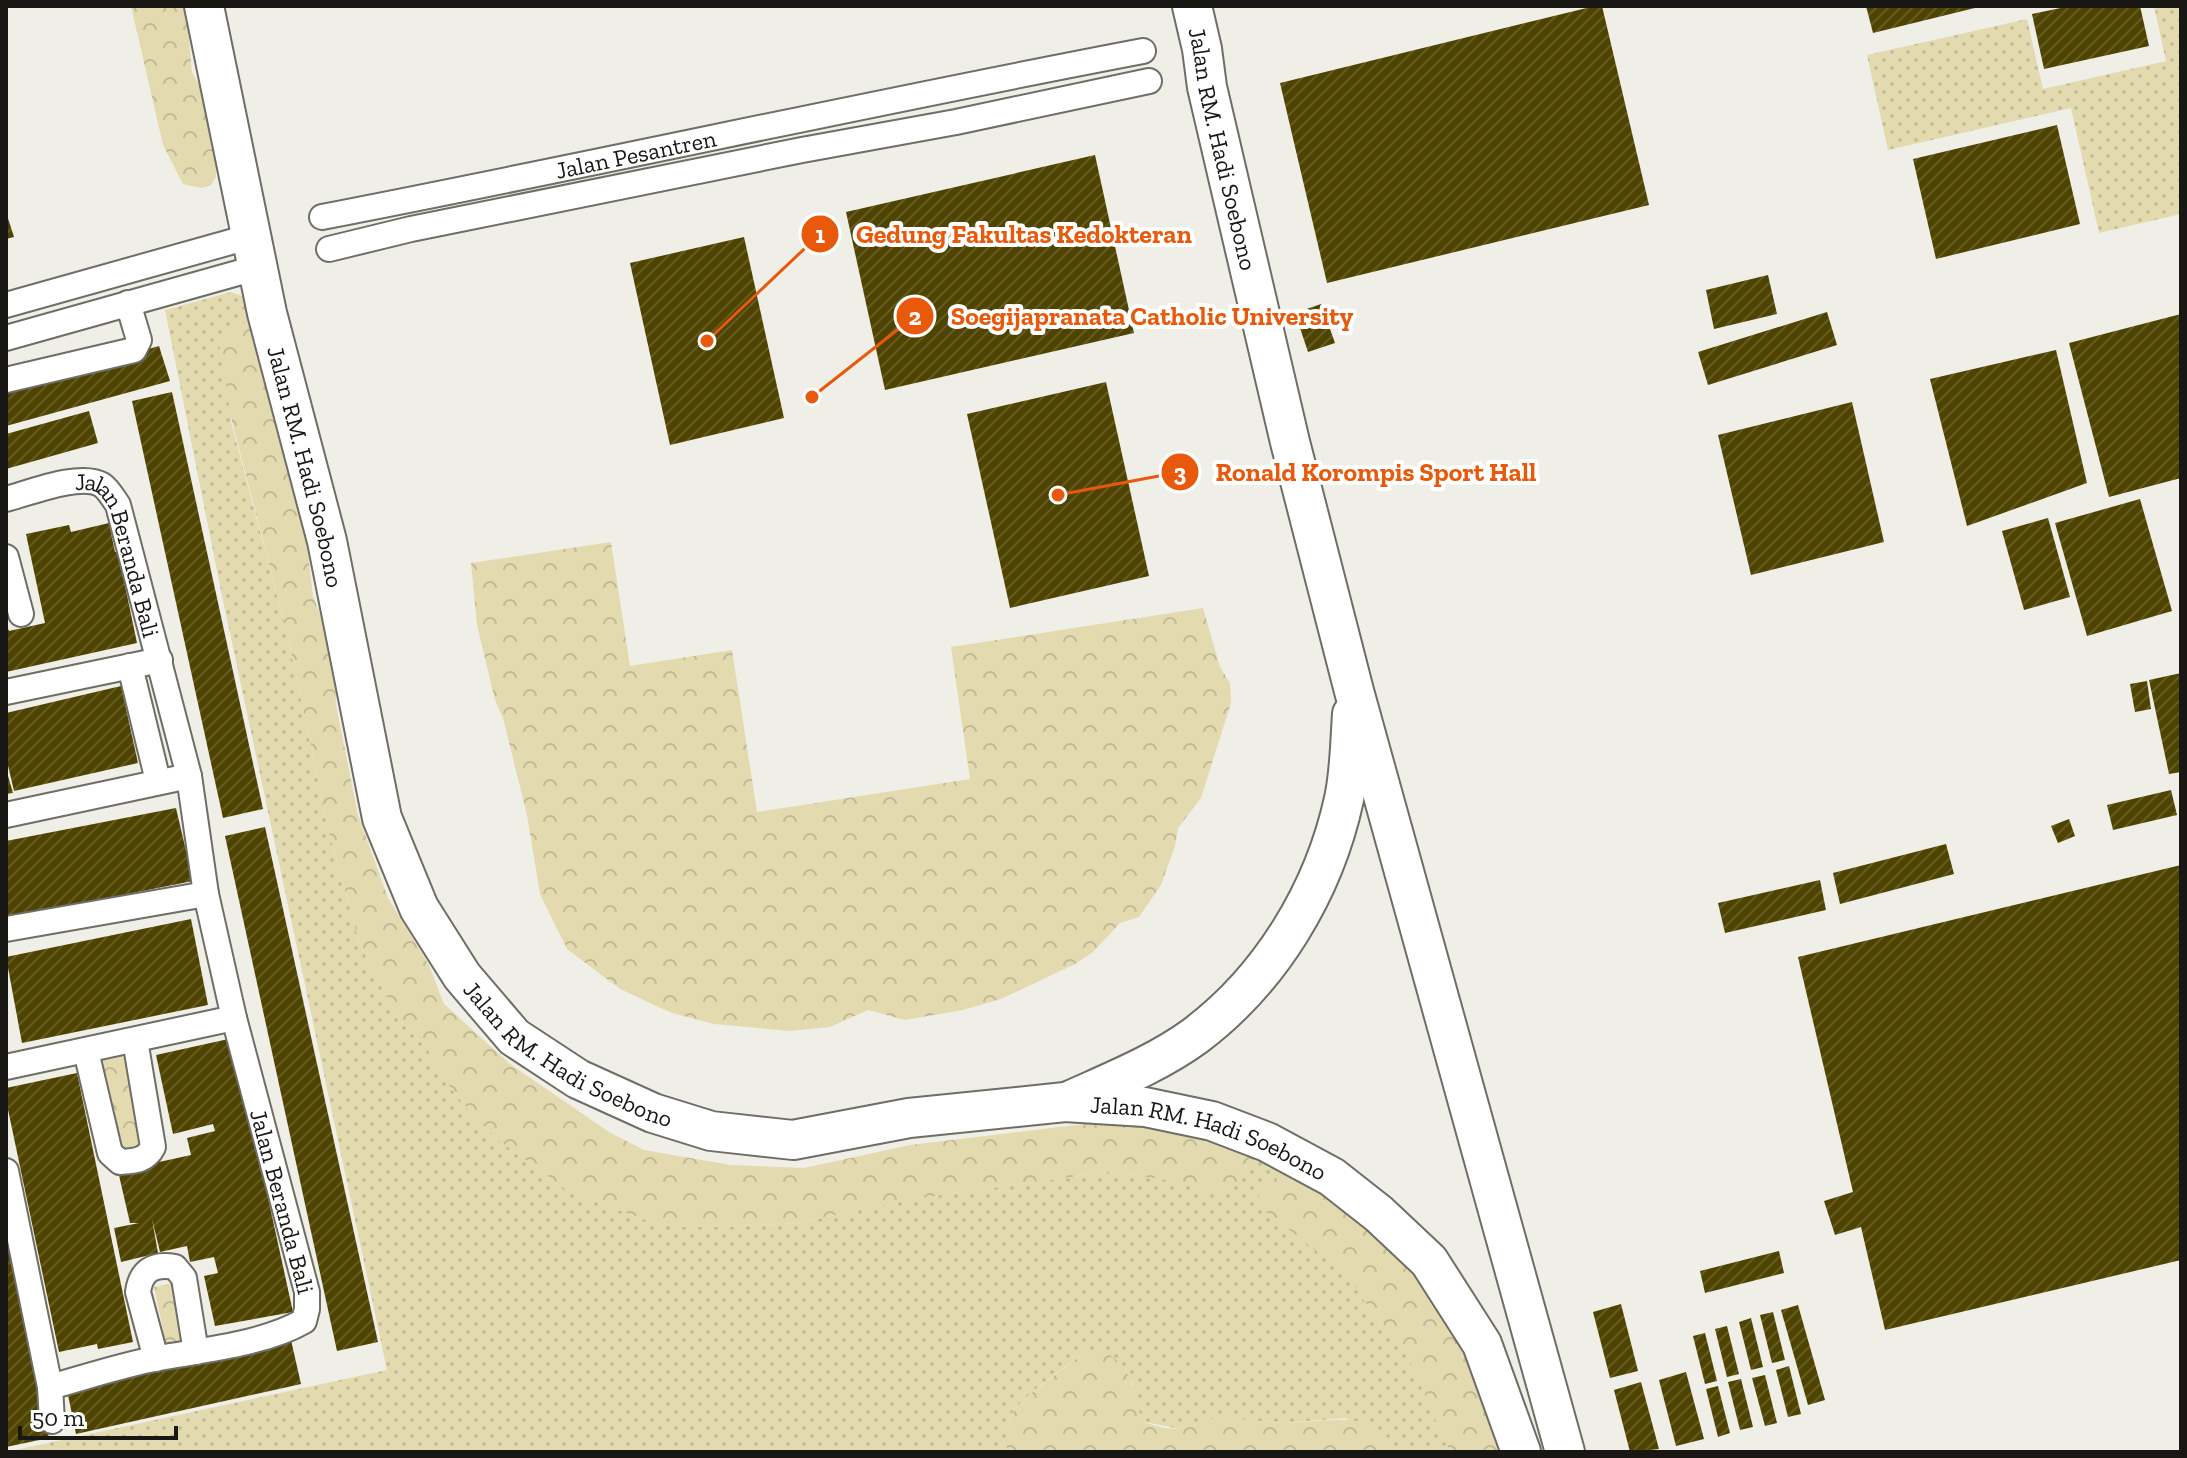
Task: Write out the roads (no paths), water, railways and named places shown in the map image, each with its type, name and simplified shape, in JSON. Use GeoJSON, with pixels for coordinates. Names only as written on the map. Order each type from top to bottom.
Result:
{"type":"FeatureCollection","features":[{"type":"Feature","properties":{"kind":"main road","name":"Jalan RM. Hadi Soebono"},"geometry":{"type":"LineString","coordinates":[[204,6],[267,313],[327,541],[382,818],[419,908],[462,976],[514,1037],[578,1079],[653,1113],[711,1131],[793,1140],[909,1118],[1065,1102],[1145,1107],[1212,1121],[1267,1142],[1332,1177],[1379,1214],[1429,1261],[1482,1344],[1521,1452]]}},
{"type":"Feature","properties":{"kind":"main road","name":"Jalan RM. Hadi Soebono"},"geometry":{"type":"LineString","coordinates":[[1192,6],[1207,87],[1287,427],[1354,691],[1565,1452]]}},
{"type":"Feature","properties":{"kind":"main road"},"geometry":{"type":"LineString","coordinates":[[1065,1102],[1144,1066],[1194,1036],[1237,999],[1292,929],[1320,876],[1345,798],[1354,691]]}},
{"type":"Feature","properties":{"kind":"street","name":"Jalan Pesantren"},"geometry":{"type":"LineString","coordinates":[[322,217],[459,192],[605,159],[1143,51]]}},
{"type":"Feature","properties":{"kind":"street","name":"Jalan Pesantren"},"geometry":{"type":"LineString","coordinates":[[329,249],[411,229],[1149,81]]}},
{"type":"Feature","properties":{"kind":"street"},"geometry":{"type":"LineString","coordinates":[[950,89],[956,122]]}},
{"type":"Feature","properties":{"kind":"street"},"geometry":{"type":"LineString","coordinates":[[6,338],[128,303],[256,251]]}},
{"type":"Feature","properties":{"kind":"street"},"geometry":{"type":"LineString","coordinates":[[6,305],[256,251]]}},
{"type":"Feature","properties":{"kind":"street"},"geometry":{"type":"LineString","coordinates":[[6,380],[134,350],[139,340],[128,303]]}},
{"type":"Feature","properties":{"kind":"street","name":"Jalan Beranda Bali"},"geometry":{"type":"LineString","coordinates":[[6,499],[75,481],[90,481],[103,485],[118,505],[189,776],[206,894],[234,1018],[307,1292],[304,1321],[295,1326],[50,1387]]}},
{"type":"Feature","properties":{"kind":"street"},"geometry":{"type":"LineString","coordinates":[[7,566],[21,614]]}},
{"type":"Feature","properties":{"kind":"street","name":"Jalan Beranda Bali"},"geometry":{"type":"LineString","coordinates":[[6,692],[160,660]]}},
{"type":"Feature","properties":{"kind":"street"},"geometry":{"type":"LineString","coordinates":[[130,666],[158,781]]}},
{"type":"Feature","properties":{"kind":"street"},"geometry":{"type":"LineString","coordinates":[[6,815],[189,776]]}},
{"type":"Feature","properties":{"kind":"street"},"geometry":{"type":"LineString","coordinates":[[6,929],[206,894]]}},
{"type":"Feature","properties":{"kind":"street"},"geometry":{"type":"LineString","coordinates":[[6,1067],[234,1018]]}},
{"type":"Feature","properties":{"kind":"street"},"geometry":{"type":"LineString","coordinates":[[86,1051],[110,1153],[120,1162],[138,1161],[149,1155],[153,1147],[135,1040]]}},
{"type":"Feature","properties":{"kind":"street"},"geometry":{"type":"LineString","coordinates":[[6,1171],[50,1387],[52,1421]]}},
{"type":"Feature","properties":{"kind":"street"},"geometry":{"type":"LineString","coordinates":[[156,1359],[138,1292],[139,1280],[144,1272],[153,1267],[175,1267],[184,1278],[196,1352]]}},
{"type":"Feature","properties":{"kind":"place","name":"Gedung Fakultas Kedokteran"},"geometry":{"type":"Point","coordinates":[707,341]}},
{"type":"Feature","properties":{"kind":"place","name":"Soegijapranata Catholic University"},"geometry":{"type":"Point","coordinates":[812,397]}},
{"type":"Feature","properties":{"kind":"place","name":"Ronald Korompis Sport Hall"},"geometry":{"type":"Point","coordinates":[1058,495]}}]}
